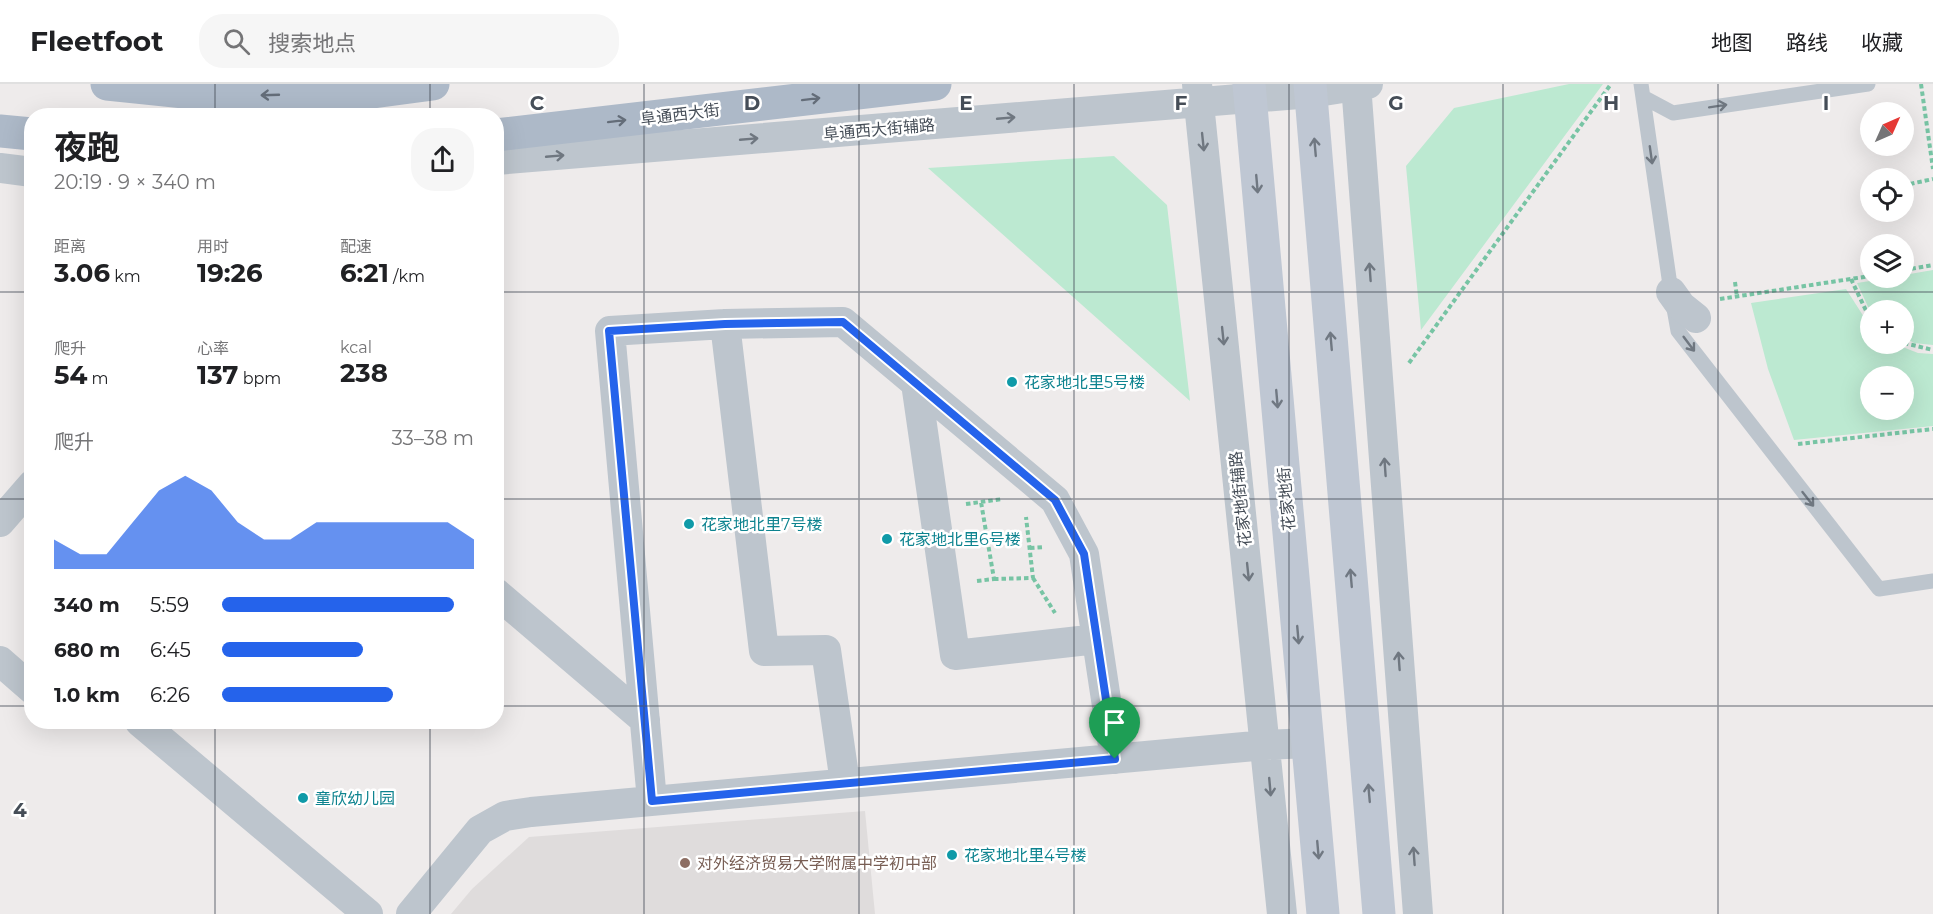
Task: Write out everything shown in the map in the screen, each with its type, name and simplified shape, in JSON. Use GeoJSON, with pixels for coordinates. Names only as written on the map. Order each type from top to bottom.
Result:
{"type":"FeatureCollection","features":[{"type":"Feature","properties":{"kind":"main road"},"geometry":{"type":"LineString","coordinates":[[107,84],[223,96],[373,92],[433,84]]}},
{"type":"Feature","properties":{"kind":"main road","name":"阜通西大街"},"geometry":{"type":"LineString","coordinates":[[504,134],[935,84]]}},
{"type":"Feature","properties":{"kind":"main road"},"geometry":{"type":"LineString","coordinates":[[1310,88],[1379,914]]}},
{"type":"Feature","properties":{"kind":"main road","name":"花家地街"},"geometry":{"type":"LineString","coordinates":[[1249,91],[1323,914]]}},
{"type":"Feature","properties":{"kind":"main road"},"geometry":{"type":"LineString","coordinates":[[0,131],[24,133]]}},
{"type":"Feature","properties":{"kind":"street","name":"阜通西大街辅路"},"geometry":{"type":"LineString","coordinates":[[504,159],[1198,93],[1360,85]]}},
{"type":"Feature","properties":{"kind":"street"},"geometry":{"type":"LineString","coordinates":[[1360,85],[1418,914]]}},
{"type":"Feature","properties":{"kind":"street","name":"花家地街辅路"},"geometry":{"type":"LineString","coordinates":[[1198,93],[1282,914]]}},
{"type":"Feature","properties":{"kind":"street"},"geometry":{"type":"LineString","coordinates":[[0,168],[24,171]]}},
{"type":"Feature","properties":{"kind":"street"},"geometry":{"type":"LineString","coordinates":[[652,801],[609,331],[725,324],[843,322],[1022,472],[1055,500],[1084,554],[1115,759]]}},
{"type":"Feature","properties":{"kind":"street"},"geometry":{"type":"LineString","coordinates":[[725,324],[764,651],[826,650],[845,783]]}},
{"type":"Feature","properties":{"kind":"street"},"geometry":{"type":"LineString","coordinates":[[916,383],[955,655],[1097,639]]}},
{"type":"Feature","properties":{"kind":"street"},"geometry":{"type":"LineString","coordinates":[[0,522],[24,494]]}},
{"type":"Feature","properties":{"kind":"street"},"geometry":{"type":"LineString","coordinates":[[504,600],[645,720]]}},
{"type":"Feature","properties":{"kind":"street"},"geometry":{"type":"LineString","coordinates":[[0,661],[24,682]]}},
{"type":"Feature","properties":{"kind":"street"},"geometry":{"type":"LineString","coordinates":[[148,729],[368,914]]}},
{"type":"Feature","properties":{"kind":"street"},"geometry":{"type":"LineString","coordinates":[[411,914],[480,830],[505,816],[845,783],[1309,743]]}},
{"type":"Feature","properties":{"kind":"lane"},"geometry":{"type":"LineString","coordinates":[[1642,91],[1673,113],[1868,84]]}},
{"type":"Feature","properties":{"kind":"lane"},"geometry":{"type":"LineString","coordinates":[[1642,91],[1683,305],[1678,331],[1879,589],[1933,581]]}},
{"type":"Feature","properties":{"kind":"path"},"geometry":{"type":"LineString","coordinates":[[1408,363],[1611,84]]}},
{"type":"Feature","properties":{"kind":"path"},"geometry":{"type":"LineString","coordinates":[[1921,84],[1933,169]]}},
{"type":"Feature","properties":{"kind":"path"},"geometry":{"type":"LineString","coordinates":[[1914,183],[1933,179]]}},
{"type":"Feature","properties":{"kind":"path"},"geometry":{"type":"LineString","coordinates":[[1914,268],[1933,265]]}},
{"type":"Feature","properties":{"kind":"path"},"geometry":{"type":"LineString","coordinates":[[1683,305],[1860,278]]}},
{"type":"Feature","properties":{"kind":"path"},"geometry":{"type":"LineString","coordinates":[[1851,279],[1861,300]]}},
{"type":"Feature","properties":{"kind":"path"},"geometry":{"type":"LineString","coordinates":[[1734,282],[1737,297]]}},
{"type":"Feature","properties":{"kind":"path"},"geometry":{"type":"LineString","coordinates":[[1914,345],[1933,350]]}},
{"type":"Feature","properties":{"kind":"path"},"geometry":{"type":"LineString","coordinates":[[1767,448],[1933,429]]}},
{"type":"Feature","properties":{"kind":"path"},"geometry":{"type":"LineString","coordinates":[[934,508],[1006,499],[1022,472]]}},
{"type":"Feature","properties":{"kind":"path"},"geometry":{"type":"LineString","coordinates":[[981,502],[994,579]]}},
{"type":"Feature","properties":{"kind":"path"},"geometry":{"type":"LineString","coordinates":[[945,585],[994,579],[1033,578],[1025,514]]}},
{"type":"Feature","properties":{"kind":"shaded area","name":"对外经济贸易大学附属中学初中部"},"geometry":{"type":"Polygon","coordinates":[[[865,811],[875,914],[451,914],[472,889],[529,837],[865,811]]]}},
{"type":"Feature","properties":{"kind":"green space"},"geometry":{"type":"Polygon","coordinates":[[[1569,84],[1603,84],[1421,330],[1406,166],[1454,108],[1569,84]]]}},
{"type":"Feature","properties":{"kind":"green space"},"geometry":{"type":"Polygon","coordinates":[[[1114,156],[1167,205],[1190,401],[928,168],[1114,156]]]}},
{"type":"Feature","properties":{"kind":"green space"},"geometry":{"type":"Polygon","coordinates":[[[1933,270],[1933,345],[1914,343],[1914,300],[1865,300],[1857,283],[1860,283],[1860,288],[1914,288],[1914,273],[1933,270]]]}},
{"type":"Feature","properties":{"kind":"green space"},"geometry":{"type":"Polygon","coordinates":[[[1846,289],[1860,311],[1860,354],[1914,354],[1914,351],[1933,354],[1933,426],[1794,440],[1768,369],[1751,303],[1846,289]]]}},
{"type":"Feature","properties":{"kind":"place","name":"花家地北里5号楼"},"geometry":{"type":"Point","coordinates":[1012,382]}},
{"type":"Feature","properties":{"kind":"place","name":"花家地北里7号楼"},"geometry":{"type":"Point","coordinates":[689,524]}},
{"type":"Feature","properties":{"kind":"place","name":"花家地北里6号楼"},"geometry":{"type":"Point","coordinates":[887,539]}},
{"type":"Feature","properties":{"kind":"place","name":"童欣幼儿园"},"geometry":{"type":"Point","coordinates":[303,798]}},
{"type":"Feature","properties":{"kind":"place","name":"花家地北里4号楼"},"geometry":{"type":"Point","coordinates":[952,855]}},
{"type":"Feature","properties":{"kind":"place","name":"对外经济贸易大学附属中学初中部"},"geometry":{"type":"Point","coordinates":[685,863]}},
{"type":"Feature","properties":{"kind":"route"},"geometry":{"type":"LineString","coordinates":[[843,322],[1055,500],[1084,554],[1115,759],[652,801],[609,331],[725,324],[843,322]]}}]}
